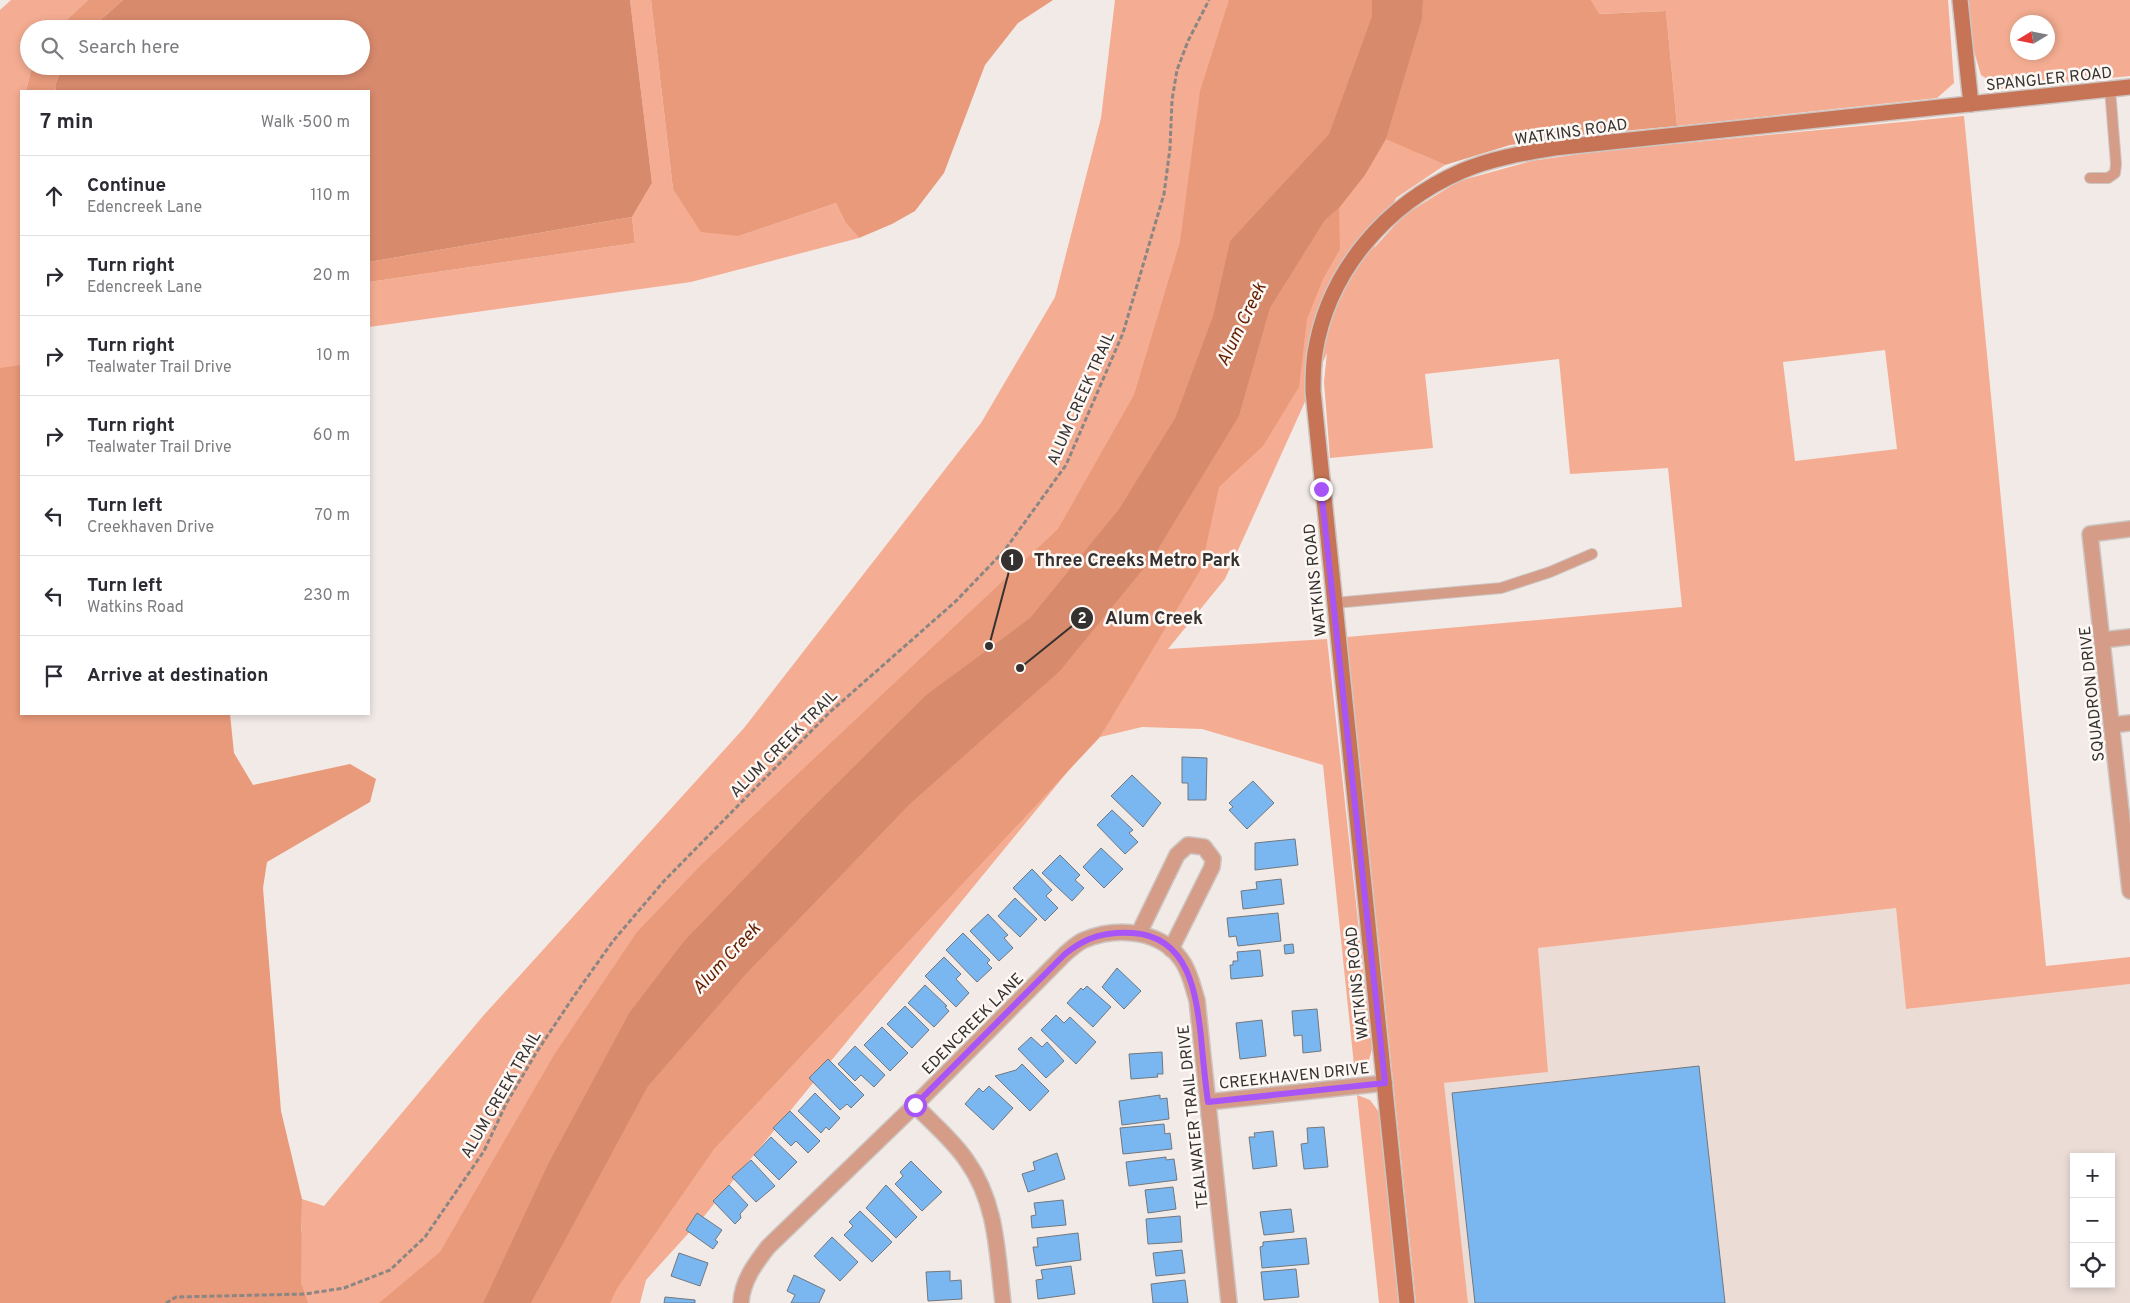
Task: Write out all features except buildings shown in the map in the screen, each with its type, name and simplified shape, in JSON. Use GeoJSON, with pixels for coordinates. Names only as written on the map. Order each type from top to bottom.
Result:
{"type":"FeatureCollection","features":[{"type":"Feature","properties":{"kind":"street"},"geometry":{"type":"LineString","coordinates":[[1960,0],[1971,104]]}},
{"type":"Feature","properties":{"kind":"street","name":"SPANGLER ROAD"},"geometry":{"type":"LineString","coordinates":[[1971,104],[2130,87]]}},
{"type":"Feature","properties":{"kind":"street","name":"WATKINS ROAD"},"geometry":{"type":"LineString","coordinates":[[1407,1303],[1313,391],[1315,353],[1325,316],[1338,282],[1357,252],[1379,226],[1401,207],[1426,190],[1462,171],[1522,154],[1554,148],[1971,104]]}},
{"type":"Feature","properties":{"kind":"street","name":"SQUADRON DRIVE"},"geometry":{"type":"LineString","coordinates":[[2130,529],[2090,534],[2129,867],[2130,890]]}},
{"type":"Feature","properties":{"kind":"street"},"geometry":{"type":"LineString","coordinates":[[2102,640],[2130,637]]}},
{"type":"Feature","properties":{"kind":"street"},"geometry":{"type":"LineString","coordinates":[[2112,725],[2130,723]]}},
{"type":"Feature","properties":{"kind":"street"},"geometry":{"type":"LineString","coordinates":[[1139,933],[1177,855],[1188,846],[1204,846],[1213,859],[1212,867],[1165,945]]}},
{"type":"Feature","properties":{"kind":"street","name":"EDENCREEK LANE"},"geometry":{"type":"LineString","coordinates":[[740,1303],[741,1294],[751,1270],[768,1248],[915,1105],[1065,954],[1082,941],[1103,934],[1139,933],[1165,945]]}},
{"type":"Feature","properties":{"kind":"street","name":"TEALWATER TRAIL DRIVE"},"geometry":{"type":"LineString","coordinates":[[1165,945],[1183,962],[1192,979],[1197,1000],[1229,1303]]}},
{"type":"Feature","properties":{"kind":"street","name":"CREEKHAVEN DRIVE"},"geometry":{"type":"LineString","coordinates":[[1208,1102],[1385,1083]]}},
{"type":"Feature","properties":{"kind":"street"},"geometry":{"type":"LineString","coordinates":[[915,1105],[966,1159],[989,1200],[994,1221],[1003,1303]]}},
{"type":"Feature","properties":{"kind":"lane"},"geometry":{"type":"LineString","coordinates":[[2090,178],[2108,178],[2115,173],[2116,164],[2110,89]]}},
{"type":"Feature","properties":{"kind":"lane"},"geometry":{"type":"LineString","coordinates":[[1334,603],[1501,588],[1550,572],[1592,554]]}},
{"type":"Feature","properties":{"kind":"path","name":"ALUM CREEK TRAIL"},"geometry":{"type":"LineString","coordinates":[[166,1303],[176,1297],[305,1294],[344,1288],[390,1270],[430,1230],[484,1151],[506,1104],[569,1004],[613,940],[664,880],[830,712],[956,601],[1004,550],[1066,465],[1123,333],[1164,194],[1170,148],[1172,100],[1177,70],[1188,41],[1209,0]]}},
{"type":"Feature","properties":{"kind":"shaded area"},"geometry":{"type":"Polygon","coordinates":[[[11,0],[88,0],[67,20],[20,20],[20,75],[30,75],[26,90],[20,90],[20,715],[302,1233],[302,1199],[324,1206],[483,1016],[744,728],[981,423],[1055,297],[1101,118],[1115,0],[1551,0],[1420,154],[1445,165],[1396,198],[1374,248],[1404,215],[1459,181],[1531,161],[1601,151],[1964,116],[2046,966],[2130,957],[2130,984],[1906,1009],[1896,908],[1538,948],[1548,1072],[1444,1083],[1468,1303],[1416,1303],[1347,637],[1682,607],[1668,468],[1570,474],[1559,359],[1425,374],[1433,448],[1330,458],[1324,382],[1327,353],[1225,579],[1168,649],[1327,639],[1372,1049],[1367,1067],[1355,1075],[1323,765],[1202,729],[1142,727],[1100,737],[1109,721],[705,1215],[646,1280],[640,1303],[0,1303],[0,10],[11,0]],[[1885,350],[1783,362],[1795,461],[1897,449],[1885,350]]]}},
{"type":"Feature","properties":{"kind":"shaded area"},"geometry":{"type":"Polygon","coordinates":[[[88,0],[123,0],[100,20],[67,20],[88,0]]]}},
{"type":"Feature","properties":{"kind":"shaded area"},"geometry":{"type":"Polygon","coordinates":[[[630,0],[651,0],[673,189],[739,236],[836,203],[845,222],[859,238],[691,282],[370,327],[370,282],[635,243],[632,217],[652,183],[630,0]]]}},
{"type":"Feature","properties":{"kind":"shaded area"},"geometry":{"type":"Polygon","coordinates":[[[651,0],[1053,0],[1018,23],[985,65],[944,173],[915,211],[892,224],[859,238],[845,222],[836,203],[739,236],[701,232],[673,189],[651,0]]]}},
{"type":"Feature","properties":{"kind":"shaded area"},"geometry":{"type":"Polygon","coordinates":[[[1229,0],[1372,0],[1372,16],[1329,134],[1230,241],[1213,316],[1175,418],[1119,509],[1030,618],[926,695],[807,813],[684,941],[629,1013],[548,1164],[483,1303],[379,1303],[440,1252],[554,1055],[637,932],[701,865],[1058,529],[1134,395],[1180,242],[1200,91],[1229,0]]]}},
{"type":"Feature","properties":{"kind":"shaded area"},"geometry":{"type":"Polygon","coordinates":[[[1423,0],[1591,0],[1599,14],[1666,11],[1677,126],[1579,135],[1510,145],[1445,165],[1386,139],[1422,19],[1423,0]]]}},
{"type":"Feature","properties":{"kind":"shaded area"},"geometry":{"type":"Polygon","coordinates":[[[1591,0],[1948,0],[1954,83],[1937,98],[1677,126],[1666,11],[1598,14],[1591,0]]]}},
{"type":"Feature","properties":{"kind":"shaded area"},"geometry":{"type":"Polygon","coordinates":[[[1968,0],[2130,0],[2130,76],[2002,89],[1981,75],[1974,51],[1968,0]]]}},
{"type":"Feature","properties":{"kind":"shaded area"},"geometry":{"type":"Polygon","coordinates":[[[30,75],[59,75],[55,86],[56,90],[26,90],[30,75]]]}},
{"type":"Feature","properties":{"kind":"shaded area"},"geometry":{"type":"Polygon","coordinates":[[[1339,208],[1340,249],[1323,279],[1307,319],[1299,387],[1263,446],[1219,487],[1201,569],[1100,737],[714,1149],[616,1290],[610,1303],[531,1303],[647,1086],[747,973],[910,804],[1060,671],[1154,556],[1239,416],[1270,308],[1325,220],[1339,208]]]}},
{"type":"Feature","properties":{"kind":"shaded area"},"geometry":{"type":"Polygon","coordinates":[[[632,217],[635,243],[370,282],[370,262],[632,217]]]}},
{"type":"Feature","properties":{"kind":"shaded area"},"geometry":{"type":"Polygon","coordinates":[[[20,365],[20,715],[230,715],[234,753],[253,785],[350,764],[376,779],[370,802],[267,862],[263,888],[281,1111],[302,1199],[301,1283],[308,1303],[0,1303],[0,368],[20,365]]]}},
{"type":"Feature","properties":{"kind":"shaded area"},"geometry":{"type":"Polygon","coordinates":[[[1896,908],[1906,1009],[2130,984],[2130,1303],[1468,1303],[1444,1083],[1548,1072],[1537,948],[1896,908]]]}},
{"type":"Feature","properties":{"kind":"shaded area"},"geometry":{"type":"Polygon","coordinates":[[[1357,1095],[1370,1100],[1379,1112],[1400,1303],[1379,1303],[1357,1095]]]}},
{"type":"Feature","properties":{"kind":"water"},"geometry":{"type":"Polygon","coordinates":[[[123,0],[630,0],[652,183],[632,217],[370,262],[370,90],[56,90],[55,86],[59,75],[370,75],[370,20],[100,20],[123,0]]]}},
{"type":"Feature","properties":{"kind":"water"},"geometry":{"type":"Polygon","coordinates":[[[1372,0],[1423,0],[1422,19],[1386,139],[1365,175],[1339,208],[1325,220],[1270,308],[1239,416],[1154,556],[1060,671],[910,804],[747,973],[648,1086],[531,1303],[483,1303],[548,1164],[629,1013],[684,941],[807,813],[926,695],[1030,618],[1119,509],[1175,418],[1213,316],[1230,241],[1329,134],[1372,16],[1372,0]]]}},
{"type":"Feature","properties":{"kind":"place","name":"Three Creeks Metro Park"},"geometry":{"type":"Point","coordinates":[989,646]}},
{"type":"Feature","properties":{"kind":"place","name":"Alum Creek"},"geometry":{"type":"Point","coordinates":[1020,668]}},
{"type":"Feature","properties":{"kind":"route"},"geometry":{"type":"LineString","coordinates":[[915,1105],[1065,954],[1082,941],[1103,934],[1120,932],[1139,933],[1159,941],[1171,949],[1183,962],[1192,979],[1197,1000],[1208,1102],[1385,1083],[1321,489]]}}]}
